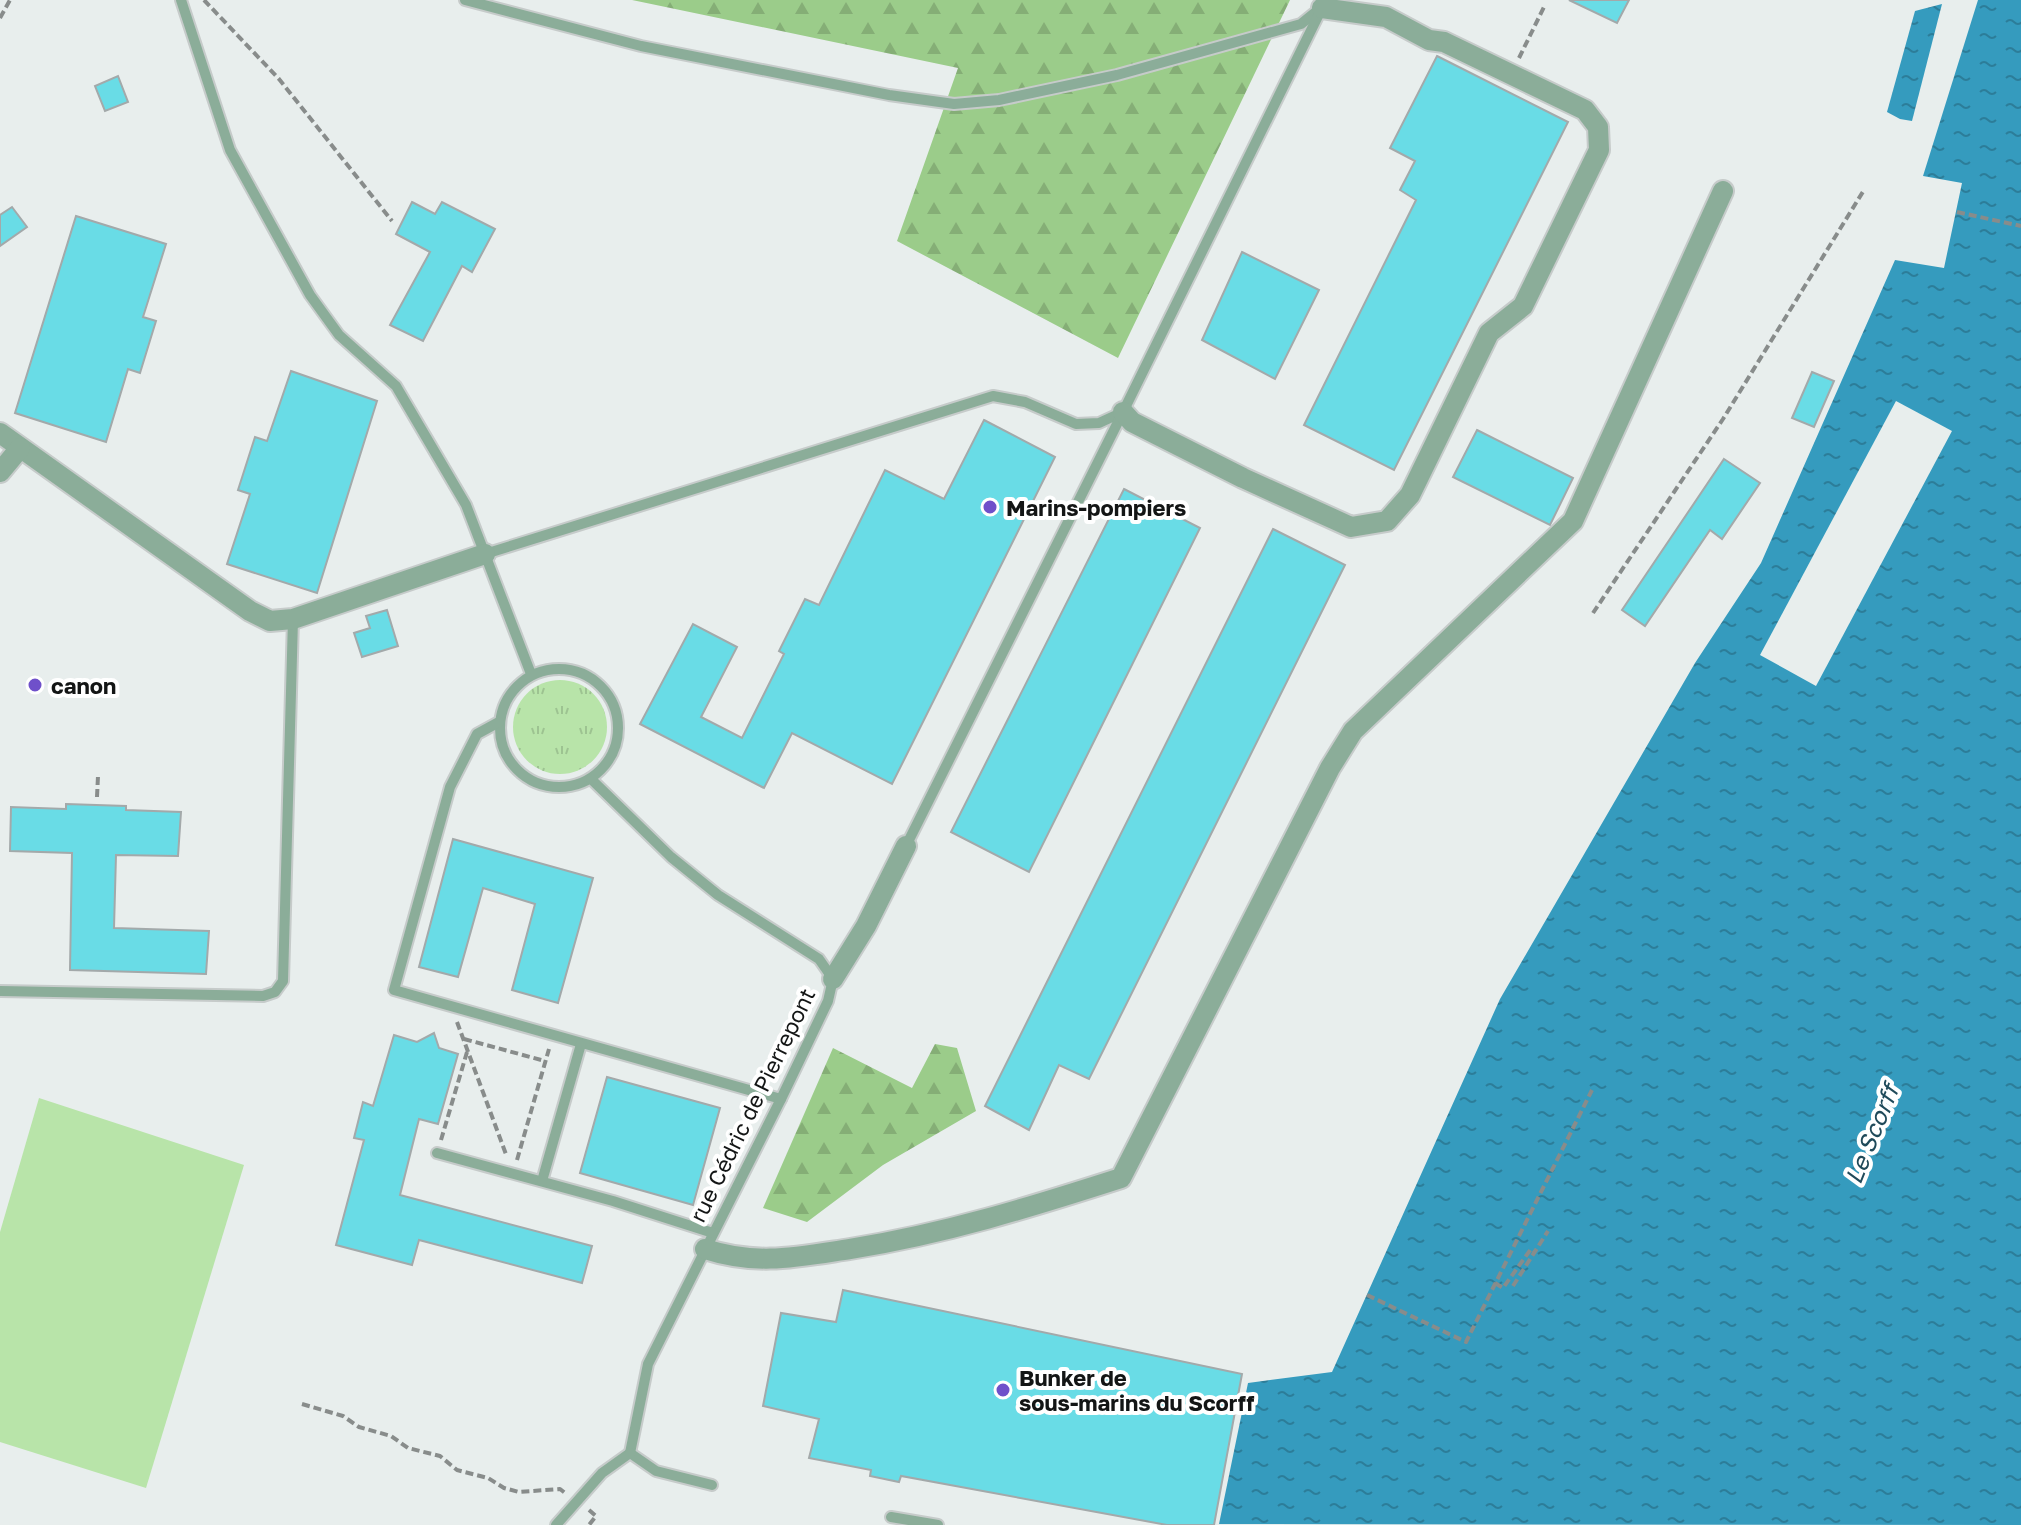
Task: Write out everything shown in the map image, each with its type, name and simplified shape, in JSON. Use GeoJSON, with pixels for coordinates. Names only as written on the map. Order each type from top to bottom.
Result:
{"type":"FeatureCollection","features":[{"type":"Feature","properties":{"kind":"street"},"geometry":{"type":"LineString","coordinates":[[1123,412],[1132,422],[1351,527],[1387,521],[1410,495],[1489,333],[1523,306],[1599,150],[1598,127],[1585,110],[1444,42],[1429,40],[1386,17],[1324,4]]}},
{"type":"Feature","properties":{"kind":"street"},"geometry":{"type":"LineString","coordinates":[[709,1241],[733,1258],[775,1260],[876,1245],[985,1222],[1121,1178],[1330,768],[1353,731],[1573,521],[1723,191]]}},
{"type":"Feature","properties":{"kind":"street"},"geometry":{"type":"LineString","coordinates":[[0,433],[250,611],[270,621],[293,619],[485,554]]}},
{"type":"Feature","properties":{"kind":"street"},"geometry":{"type":"LineString","coordinates":[[0,472],[20,448]]}},
{"type":"Feature","properties":{"kind":"street"},"geometry":{"type":"LineString","coordinates":[[833,979],[866,926],[906,846]]}},
{"type":"Feature","properties":{"kind":"lane"},"geometry":{"type":"LineString","coordinates":[[181,0],[230,150],[310,295],[339,335],[396,386],[466,505],[531,674]]}},
{"type":"Feature","properties":{"kind":"lane"},"geometry":{"type":"LineString","coordinates":[[465,0],[641,46],[889,95],[954,104],[999,100],[1117,75],[1301,24],[1324,4]]}},
{"type":"Feature","properties":{"kind":"lane"},"geometry":{"type":"LineString","coordinates":[[906,846],[1324,4]]}},
{"type":"Feature","properties":{"kind":"lane"},"geometry":{"type":"LineString","coordinates":[[485,554],[993,396],[1025,402],[1076,424],[1099,423],[1123,412]]}},
{"type":"Feature","properties":{"kind":"lane"},"geometry":{"type":"LineString","coordinates":[[0,991],[263,996],[275,992],[283,981],[293,619]]}},
{"type":"Feature","properties":{"kind":"lane"},"geometry":{"type":"LineString","coordinates":[[550,669],[570,669],[589,676],[604,689],[615,706],[619,725],[616,745],[608,763],[591,779],[557,788],[538,784],[521,774],[508,759],[501,741],[499,722],[504,703],[515,686],[531,674],[550,669]]}},
{"type":"Feature","properties":{"kind":"lane"},"geometry":{"type":"LineString","coordinates":[[499,722],[477,734],[450,787],[394,990],[781,1099]]}},
{"type":"Feature","properties":{"kind":"lane","name":"rue Cédric de Pierrepont"},"geometry":{"type":"LineString","coordinates":[[591,779],[671,857],[718,895],[819,959],[833,979],[828,1001],[781,1099],[648,1364],[630,1453]]}},
{"type":"Feature","properties":{"kind":"lane"},"geometry":{"type":"LineString","coordinates":[[542,1181],[581,1044]]}},
{"type":"Feature","properties":{"kind":"lane"},"geometry":{"type":"LineString","coordinates":[[437,1153],[542,1181],[709,1241]]}},
{"type":"Feature","properties":{"kind":"lane"},"geometry":{"type":"LineString","coordinates":[[556,1525],[602,1473],[630,1453],[656,1471],[712,1485]]}},
{"type":"Feature","properties":{"kind":"lane"},"geometry":{"type":"LineString","coordinates":[[891,1517],[938,1525]]}},
{"type":"Feature","properties":{"kind":"path"},"geometry":{"type":"LineString","coordinates":[[0,18],[10,0]]}},
{"type":"Feature","properties":{"kind":"path"},"geometry":{"type":"LineString","coordinates":[[204,0],[279,79],[392,221]]}},
{"type":"Feature","properties":{"kind":"path"},"geometry":{"type":"LineString","coordinates":[[1512,74],[1545,5]]}},
{"type":"Feature","properties":{"kind":"path"},"geometry":{"type":"LineString","coordinates":[[1593,613],[1723,419],[1864,190]]}},
{"type":"Feature","properties":{"kind":"path"},"geometry":{"type":"LineString","coordinates":[[1957,212],[2021,226]]}},
{"type":"Feature","properties":{"kind":"path"},"geometry":{"type":"LineString","coordinates":[[97,797],[98,776]]}},
{"type":"Feature","properties":{"kind":"path"},"geometry":{"type":"LineString","coordinates":[[451,1006],[513,1174]]}},
{"type":"Feature","properties":{"kind":"path"},"geometry":{"type":"LineString","coordinates":[[513,1174],[554,1036]]}},
{"type":"Feature","properties":{"kind":"path"},"geometry":{"type":"LineString","coordinates":[[464,1039],[545,1061]]}},
{"type":"Feature","properties":{"kind":"path"},"geometry":{"type":"LineString","coordinates":[[437,1153],[468,1050]]}},
{"type":"Feature","properties":{"kind":"path"},"geometry":{"type":"LineString","coordinates":[[1367,1295],[1466,1342],[1592,1090]]}},
{"type":"Feature","properties":{"kind":"path"},"geometry":{"type":"LineString","coordinates":[[1513,1286],[1548,1231]]}},
{"type":"Feature","properties":{"kind":"path"},"geometry":{"type":"LineString","coordinates":[[1495,1283],[1503,1288],[1531,1249],[1535,1252]]}},
{"type":"Feature","properties":{"kind":"path"},"geometry":{"type":"LineString","coordinates":[[302,1404],[343,1416],[359,1427],[391,1436],[408,1448],[440,1456],[457,1470],[488,1478],[504,1488],[519,1492],[560,1489],[596,1516],[589,1525]]}},
{"type":"Feature","properties":{"kind":"green space"},"geometry":{"type":"Polygon","coordinates":[[[632,0],[1290,0],[1118,358],[897,241],[958,68],[632,0]]]}},
{"type":"Feature","properties":{"kind":"green space"},"geometry":{"type":"Polygon","coordinates":[[[560,680],[578,683],[593,694],[604,709],[607,727],[604,745],[593,760],[578,771],[560,774],[542,771],[527,760],[516,745],[513,727],[516,709],[527,694],[542,683],[560,680]]]}},
{"type":"Feature","properties":{"kind":"green space"},"geometry":{"type":"Polygon","coordinates":[[[935,1044],[957,1048],[976,1111],[883,1165],[807,1222],[763,1208],[833,1048],[912,1088],[935,1044]]]}},
{"type":"Feature","properties":{"kind":"green space"},"geometry":{"type":"Polygon","coordinates":[[[39,1098],[244,1165],[146,1488],[0,1442],[0,1232],[39,1098]]]}},
{"type":"Feature","properties":{"kind":"water","name":"Le Scorff"},"geometry":{"type":"Polygon","coordinates":[[[1978,0],[2021,0],[2021,1525],[1219,1524],[1248,1383],[1332,1372],[1500,999],[1695,663],[1761,563],[1895,260],[1944,268],[1962,183],[1923,176],[1978,0]]]}},
{"type":"Feature","properties":{"kind":"water"},"geometry":{"type":"Polygon","coordinates":[[[1942,4],[1912,121],[1900,119],[1887,112],[1915,11],[1942,4]]]}},
{"type":"Feature","properties":{"kind":"pier"},"geometry":{"type":"Polygon","coordinates":[[[1896,401],[1952,431],[1816,686],[1760,655],[1896,401]]]}},
{"type":"Feature","properties":{"kind":"building"},"geometry":{"type":"Polygon","coordinates":[[[1569,0],[1629,0],[1617,23],[1569,0]]]}},
{"type":"Feature","properties":{"kind":"building"},"geometry":{"type":"Polygon","coordinates":[[[1437,56],[1568,122],[1394,470],[1304,425],[1416,200],[1400,190],[1415,161],[1390,148],[1437,56]]]}},
{"type":"Feature","properties":{"kind":"building"},"geometry":{"type":"Polygon","coordinates":[[[118,76],[128,102],[105,111],[95,86],[118,76]]]}},
{"type":"Feature","properties":{"kind":"building"},"geometry":{"type":"Polygon","coordinates":[[[412,202],[435,214],[442,202],[495,229],[472,272],[462,266],[423,341],[390,325],[430,252],[396,234],[412,202]]]}},
{"type":"Feature","properties":{"kind":"building"},"geometry":{"type":"Polygon","coordinates":[[[12,207],[27,227],[0,246],[0,215],[12,207]]]}},
{"type":"Feature","properties":{"kind":"building"},"geometry":{"type":"Polygon","coordinates":[[[76,216],[166,244],[143,317],[156,321],[140,373],[128,369],[106,442],[15,413],[76,216]]]}},
{"type":"Feature","properties":{"kind":"building"},"geometry":{"type":"Polygon","coordinates":[[[1242,252],[1319,290],[1275,379],[1202,340],[1242,252]]]}},
{"type":"Feature","properties":{"kind":"building"},"geometry":{"type":"Polygon","coordinates":[[[291,371],[377,401],[317,593],[227,564],[250,494],[238,490],[255,437],[267,441],[291,371]]]}},
{"type":"Feature","properties":{"kind":"building"},"geometry":{"type":"Polygon","coordinates":[[[1812,372],[1834,381],[1814,427],[1792,418],[1812,372]]]}},
{"type":"Feature","properties":{"kind":"building"},"geometry":{"type":"Polygon","coordinates":[[[984,420],[1055,457],[892,784],[792,733],[764,788],[640,724],[693,624],[737,647],[701,717],[742,738],[784,654],[779,651],[805,599],[819,605],[885,470],[944,499],[984,420]]]}},
{"type":"Feature","properties":{"kind":"building"},"geometry":{"type":"Polygon","coordinates":[[[1477,430],[1573,478],[1550,525],[1453,477],[1477,430]]]}},
{"type":"Feature","properties":{"kind":"building"},"geometry":{"type":"Polygon","coordinates":[[[1724,459],[1760,483],[1722,539],[1710,530],[1645,626],[1622,610],[1724,459]]]}},
{"type":"Feature","properties":{"kind":"building"},"geometry":{"type":"Polygon","coordinates":[[[1124,489],[1200,528],[1029,872],[951,832],[1124,489]]]}},
{"type":"Feature","properties":{"kind":"building"},"geometry":{"type":"Polygon","coordinates":[[[1273,529],[1345,565],[1089,1079],[1059,1065],[1029,1130],[985,1106],[1273,529]]]}},
{"type":"Feature","properties":{"kind":"building"},"geometry":{"type":"Polygon","coordinates":[[[387,610],[398,646],[362,657],[354,633],[370,628],[366,616],[387,610]]]}},
{"type":"Feature","properties":{"kind":"building"},"geometry":{"type":"Polygon","coordinates":[[[66,804],[181,812],[178,856],[116,855],[114,928],[209,931],[206,974],[70,970],[72,853],[10,851],[11,807],[66,809],[66,804]]]}},
{"type":"Feature","properties":{"kind":"building"},"geometry":{"type":"Polygon","coordinates":[[[453,839],[593,878],[558,1003],[512,990],[535,904],[483,888],[458,977],[419,967],[453,839]]]}},
{"type":"Feature","properties":{"kind":"building"},"geometry":{"type":"Polygon","coordinates":[[[434,1033],[439,1048],[458,1054],[438,1124],[419,1119],[400,1195],[592,1246],[582,1283],[419,1240],[412,1265],[336,1245],[364,1140],[354,1138],[363,1102],[373,1106],[394,1035],[417,1042],[434,1033]]]}},
{"type":"Feature","properties":{"kind":"building"},"geometry":{"type":"Polygon","coordinates":[[[607,1077],[720,1108],[693,1205],[580,1173],[607,1077]]]}},
{"type":"Feature","properties":{"kind":"building","name":"Bunker de sous-marins du Scorff"},"geometry":{"type":"Polygon","coordinates":[[[843,1290],[1242,1374],[1214,1525],[1167,1525],[901,1476],[899,1482],[870,1476],[871,1470],[809,1458],[819,1419],[763,1406],[781,1313],[836,1322],[843,1290]]]}},
{"type":"Feature","properties":{"kind":"place","name":"Marins-pompiers"},"geometry":{"type":"Point","coordinates":[990,507]}},
{"type":"Feature","properties":{"kind":"place","name":"canon"},"geometry":{"type":"Point","coordinates":[35,685]}},
{"type":"Feature","properties":{"kind":"place","name":"Bunker de sous-marins du Scorff"},"geometry":{"type":"Point","coordinates":[1003,1390]}}]}
